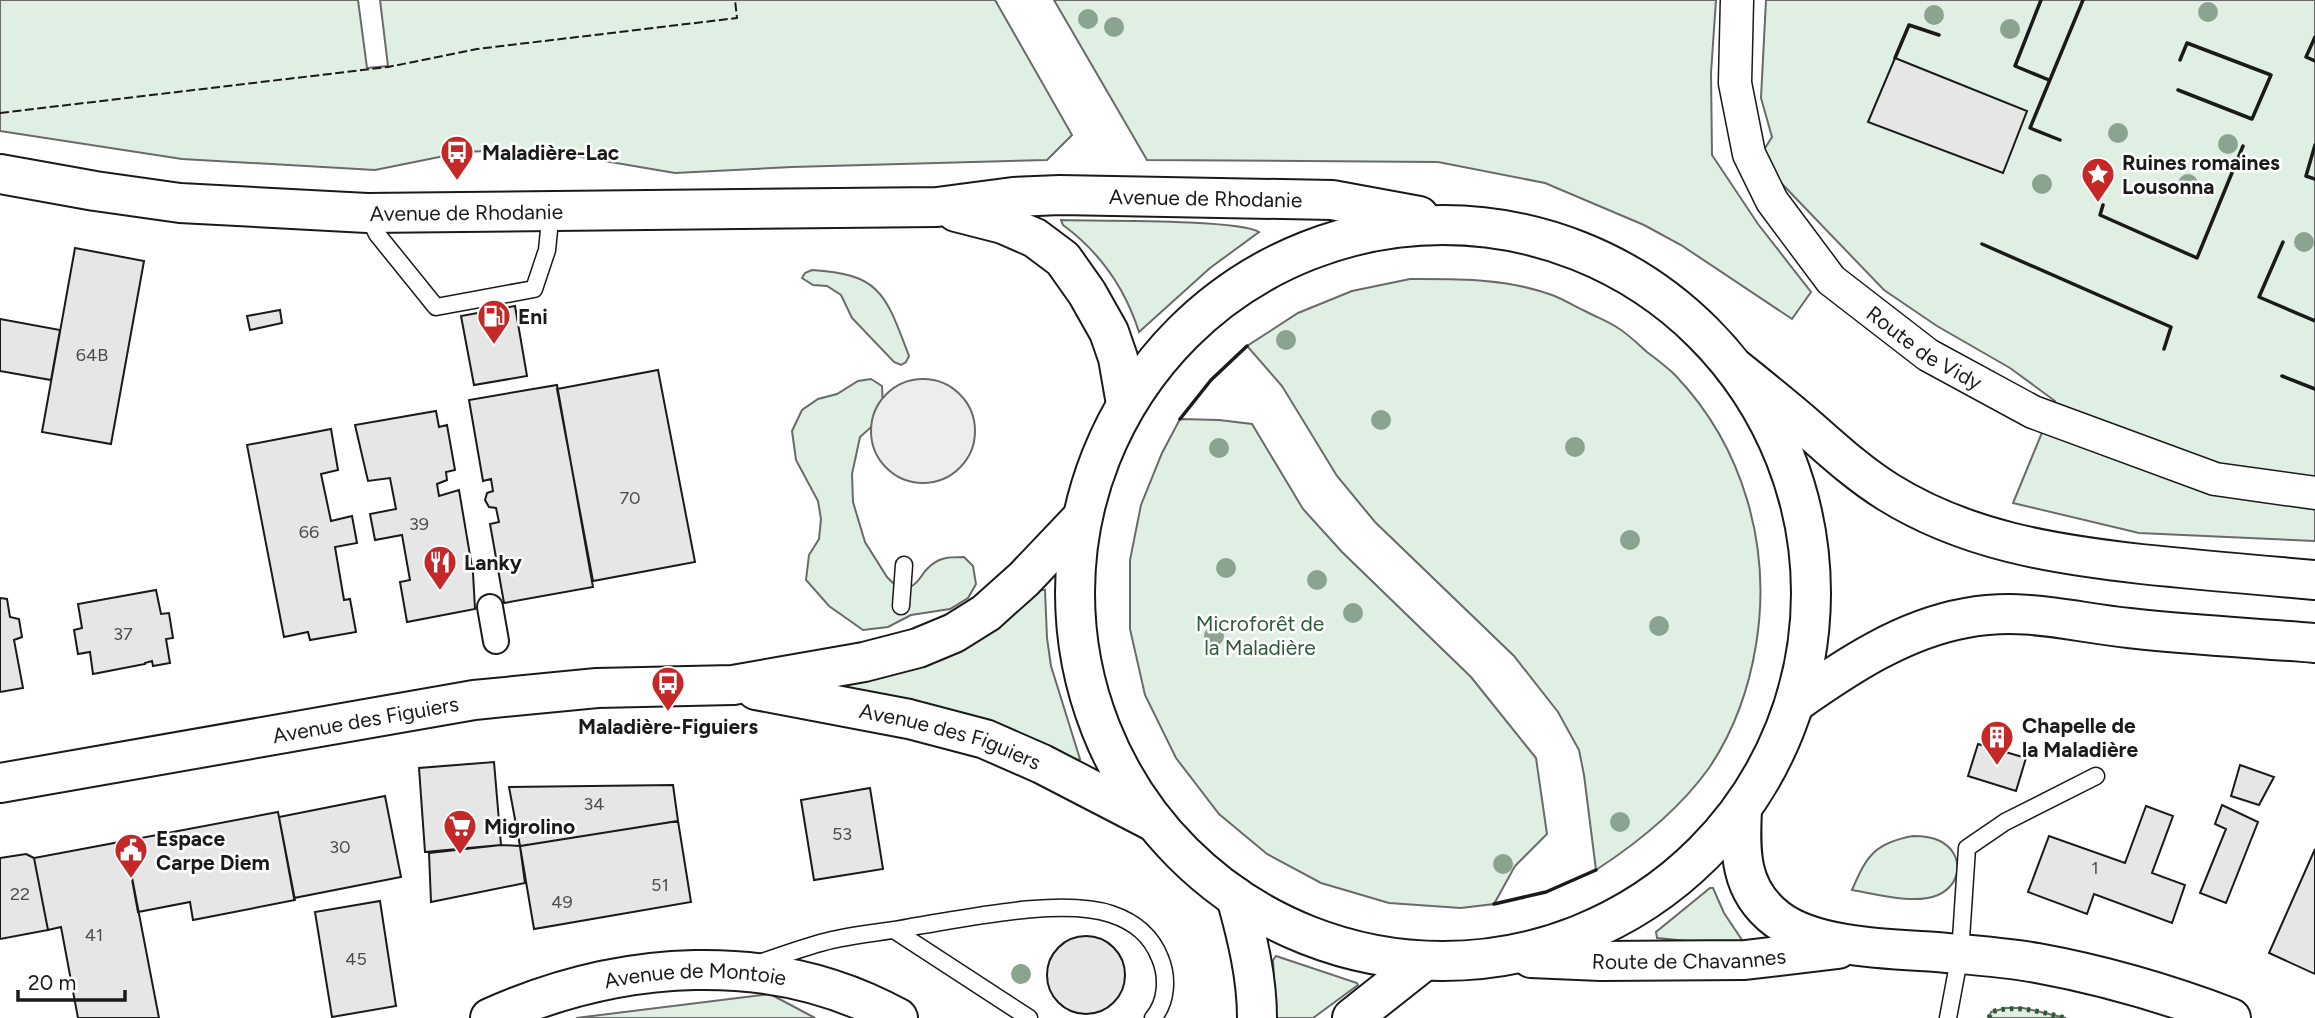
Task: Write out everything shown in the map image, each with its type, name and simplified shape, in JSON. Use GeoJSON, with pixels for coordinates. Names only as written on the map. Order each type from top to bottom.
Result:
{"type":"FeatureCollection","features":[{"type":"Feature","properties":{"kind":"main road","name":"Avenue de Rhodanie"},"geometry":{"type":"LineString","coordinates":[[0,174],[180,203],[367,213],[937,207],[1013,197],[1060,195],[1332,200],[1472,226]]}},
{"type":"Feature","properties":{"kind":"main road","name":"Avenue de Rhodanie"},"geometry":{"type":"LineString","coordinates":[[937,207],[1003,224],[1035,238],[1063,259],[1087,293],[1108,332],[1118,358],[1126,404]]}},
{"type":"Feature","properties":{"kind":"main road"},"geometry":{"type":"LineString","coordinates":[[1735,368],[1773,428],[1798,493],[1811,563],[1810,634],[1795,703],[1770,764],[1742,809],[1694,862],[1648,898],[1603,924],[1515,956],[1469,961],[1424,961],[1378,954],[1312,937],[1236,897],[1193,864],[1154,822],[1115,763],[1091,703],[1080,659],[1074,599],[1076,550],[1087,494],[1108,439],[1126,404],[1184,330],[1234,289],[1284,260],[1338,240],[1402,227],[1472,226],[1533,236],[1591,256],[1645,285],[1694,323],[1735,368],[1886,491],[1955,526],[1990,538],[2064,554],[2177,568],[2315,580]]}},
{"type":"Feature","properties":{"kind":"main road","name":"Avenue des Figuiers"},"geometry":{"type":"LineString","coordinates":[[0,783],[474,700],[608,687],[733,685],[864,662],[918,648],[954,634],[986,613],[1005,596],[1082,519]]}},
{"type":"Feature","properties":{"kind":"main road"},"geometry":{"type":"LineString","coordinates":[[1795,703],[1878,650],[1909,636],[1964,618],[2044,615],[2128,628],[2315,643]]}},
{"type":"Feature","properties":{"kind":"main road","name":"Avenue des Figuiers"},"geometry":{"type":"LineString","coordinates":[[733,685],[909,719],[985,739],[1042,764],[1154,822]]}},
{"type":"Feature","properties":{"kind":"main road","name":"Route de Chavannes"},"geometry":{"type":"LineString","coordinates":[[1742,809],[1740,851],[1743,868],[1761,906],[1800,933],[1860,947],[2036,963],[2129,984],[2231,1018]]}},
{"type":"Feature","properties":{"kind":"main road"},"geometry":{"type":"LineString","coordinates":[[1236,897],[1247,939],[1257,1000],[1257,1018]]}},
{"type":"Feature","properties":{"kind":"main road","name":"Route de Chavannes"},"geometry":{"type":"LineString","coordinates":[[1515,956],[1555,960],[1745,960],[1860,947]]}},
{"type":"Feature","properties":{"kind":"main road"},"geometry":{"type":"LineString","coordinates":[[1352,1018],[1424,961]]}},
{"type":"Feature","properties":{"kind":"main road","name":"Avenue de Montoie"},"geometry":{"type":"LineString","coordinates":[[489,1018],[558,991],[608,979],[691,969],[782,975],[870,1002],[898,1018]]}},
{"type":"Feature","properties":{"kind":"street","name":"Route de Vidy"},"geometry":{"type":"LineString","coordinates":[[1737,0],[1735,83],[1749,154],[1772,201],[1831,280],[1928,355],[2033,412],[2215,479],[2315,493]]}},
{"type":"Feature","properties":{"kind":"street"},"geometry":{"type":"LineString","coordinates":[[490,607],[496,641]]}},
{"type":"Feature","properties":{"kind":"lane"},"geometry":{"type":"LineString","coordinates":[[367,213],[377,234],[436,307],[534,289],[547,250],[551,211]]}},
{"type":"Feature","properties":{"kind":"lane"},"geometry":{"type":"LineString","coordinates":[[901,606],[904,565]]}},
{"type":"Feature","properties":{"kind":"lane"},"geometry":{"type":"LineString","coordinates":[[1948,1018],[1960,954],[1967,848],[2005,822],[2096,776]]}},
{"type":"Feature","properties":{"kind":"lane"},"geometry":{"type":"LineString","coordinates":[[737,970],[832,940],[1014,911],[1082,909],[1110,914],[1136,927],[1154,942],[1164,967],[1165,990],[1153,1018]]}},
{"type":"Feature","properties":{"kind":"lane"},"geometry":{"type":"LineString","coordinates":[[894,930],[1029,1018]]}},
{"type":"Feature","properties":{"kind":"green space"},"geometry":{"type":"Polygon","coordinates":[[[0,0],[358,0],[367,68],[388,66],[380,0],[995,0],[1072,135],[1047,160],[675,173],[575,156],[509,150],[464,152],[375,170],[182,159],[0,131],[0,0]]]}},
{"type":"Feature","properties":{"kind":"green space"},"geometry":{"type":"Polygon","coordinates":[[[1054,0],[1716,0],[1711,73],[1712,155],[1758,224],[1811,292],[1792,319],[1681,245],[1644,225],[1545,183],[1438,162],[1147,160],[1054,0]]]}},
{"type":"Feature","properties":{"kind":"green space","name":"Ruines romaines Lousonna"},"geometry":{"type":"Polygon","coordinates":[[[1766,0],[2315,0],[2315,541],[2139,533],[2013,503],[2055,401],[2010,368],[1937,326],[1884,290],[1758,159],[1772,137],[1761,98],[1766,0]]]}},
{"type":"Feature","properties":{"kind":"green space"},"geometry":{"type":"Polygon","coordinates":[[[1061,220],[1196,223],[1246,228],[1259,232],[1210,268],[1139,332],[1127,301],[1110,273],[1089,247],[1063,225],[1061,220]]]}},
{"type":"Feature","properties":{"kind":"green space"},"geometry":{"type":"Polygon","coordinates":[[[812,270],[853,277],[878,292],[887,303],[901,335],[909,356],[906,362],[901,365],[894,362],[852,318],[841,295],[827,286],[813,285],[802,278],[812,270]]]}},
{"type":"Feature","properties":{"kind":"green space"},"geometry":{"type":"Polygon","coordinates":[[[1410,279],[1481,281],[1534,289],[1560,298],[1622,330],[1672,372],[1699,403],[1735,466],[1747,501],[1756,536],[1760,609],[1753,661],[1733,724],[1709,768],[1685,798],[1643,836],[1596,870],[1579,750],[1558,712],[1514,656],[1375,522],[1337,476],[1282,386],[1247,346],[1298,313],[1352,291],[1410,279]]]}},
{"type":"Feature","properties":{"kind":"green space"},"geometry":{"type":"Polygon","coordinates":[[[871,379],[882,386],[883,410],[878,421],[860,437],[852,474],[853,502],[865,542],[895,585],[912,586],[935,562],[959,557],[964,557],[973,566],[976,584],[968,598],[950,609],[911,615],[888,627],[863,630],[829,606],[806,580],[809,555],[819,539],[821,519],[818,501],[796,460],[792,431],[802,410],[818,399],[837,394],[858,381],[871,379]]]}},
{"type":"Feature","properties":{"kind":"green space","name":"Microforêt de la Maladière"},"geometry":{"type":"Polygon","coordinates":[[[1180,419],[1252,424],[1303,509],[1342,552],[1471,677],[1536,758],[1547,834],[1515,866],[1494,904],[1461,908],[1389,903],[1321,883],[1267,854],[1219,814],[1176,758],[1145,695],[1130,629],[1130,560],[1141,505],[1162,453],[1180,419]]]}},
{"type":"Feature","properties":{"kind":"green space"},"geometry":{"type":"Polygon","coordinates":[[[1041,590],[1045,590],[1051,666],[1080,759],[956,712],[894,697],[828,689],[1010,615],[1041,590]]]}},
{"type":"Feature","properties":{"kind":"green space"},"geometry":{"type":"Polygon","coordinates":[[[1913,836],[1937,840],[1948,846],[1953,853],[1957,860],[1956,876],[1946,890],[1929,898],[1919,899],[1852,890],[1874,852],[1890,842],[1913,836]]]}},
{"type":"Feature","properties":{"kind":"green space"},"geometry":{"type":"Polygon","coordinates":[[[1713,888],[1724,913],[1744,943],[1657,938],[1656,932],[1713,888]]]}},
{"type":"Feature","properties":{"kind":"green space"},"geometry":{"type":"Polygon","coordinates":[[[1276,956],[1358,985],[1313,1018],[1276,1018],[1273,960],[1276,956]]]}},
{"type":"Feature","properties":{"kind":"green space"},"geometry":{"type":"Polygon","coordinates":[[[770,994],[815,1018],[576,1018],[770,994]]]}},
{"type":"Feature","properties":{"kind":"green space"},"geometry":{"type":"Polygon","coordinates":[[[2006,1008],[2023,1008],[2066,1018],[1989,1018],[1991,1012],[2006,1008]]]}},
{"type":"Feature","properties":{"kind":"shaded area"},"geometry":{"type":"Polygon","coordinates":[[[923,379],[943,383],[966,402],[971,411],[975,431],[971,451],[952,474],[943,479],[923,483],[903,479],[880,460],[875,451],[871,431],[875,411],[894,388],[903,383],[923,379]]]}},
{"type":"Feature","properties":{"kind":"building"},"geometry":{"type":"Polygon","coordinates":[[[1895,58],[2027,111],[2003,173],[1868,122],[1895,58]]]}},
{"type":"Feature","properties":{"kind":"building"},"geometry":{"type":"Polygon","coordinates":[[[75,248],[144,261],[111,444],[42,432],[75,248]]]}},
{"type":"Feature","properties":{"kind":"building","name":"Eni"},"geometry":{"type":"Polygon","coordinates":[[[515,306],[527,376],[474,385],[461,316],[515,306]]]}},
{"type":"Feature","properties":{"kind":"building"},"geometry":{"type":"Polygon","coordinates":[[[280,310],[282,323],[250,330],[247,316],[280,310]]]}},
{"type":"Feature","properties":{"kind":"building"},"geometry":{"type":"Polygon","coordinates":[[[0,319],[60,330],[51,380],[0,371],[0,319]]]}},
{"type":"Feature","properties":{"kind":"building"},"geometry":{"type":"Polygon","coordinates":[[[658,370],[695,562],[593,581],[557,389],[658,370]]]}},
{"type":"Feature","properties":{"kind":"building"},"geometry":{"type":"Polygon","coordinates":[[[557,385],[593,587],[504,603],[490,524],[499,522],[496,508],[489,507],[485,500],[487,493],[493,491],[491,479],[483,481],[469,400],[557,385]]]}},
{"type":"Feature","properties":{"kind":"building"},"geometry":{"type":"Polygon","coordinates":[[[436,411],[439,427],[447,425],[455,470],[446,472],[447,480],[437,484],[439,496],[459,490],[473,573],[475,609],[407,622],[400,582],[410,580],[402,535],[375,540],[370,514],[396,509],[390,478],[368,481],[355,425],[436,411]]]}},
{"type":"Feature","properties":{"kind":"building"},"geometry":{"type":"Polygon","coordinates":[[[331,429],[338,470],[321,474],[331,521],[352,516],[357,543],[335,547],[344,600],[350,599],[356,632],[310,640],[308,632],[284,637],[247,445],[331,429]]]}},
{"type":"Feature","properties":{"kind":"building"},"geometry":{"type":"Polygon","coordinates":[[[156,590],[161,614],[169,613],[173,638],[166,639],[170,663],[153,666],[152,661],[93,674],[90,652],[78,654],[74,630],[82,628],[78,604],[156,590]]]}},
{"type":"Feature","properties":{"kind":"building"},"geometry":{"type":"Polygon","coordinates":[[[0,598],[7,599],[10,617],[19,619],[22,637],[14,640],[23,688],[0,692],[0,598]]]}},
{"type":"Feature","properties":{"kind":"building","name":"Chapelle de la Maladière"},"geometry":{"type":"Polygon","coordinates":[[[1978,744],[2026,758],[2016,791],[1968,776],[1978,744]]]}},
{"type":"Feature","properties":{"kind":"building"},"geometry":{"type":"Polygon","coordinates":[[[494,762],[501,845],[425,852],[419,768],[494,762]]]}},
{"type":"Feature","properties":{"kind":"building"},"geometry":{"type":"Polygon","coordinates":[[[2240,765],[2274,777],[2259,805],[2231,796],[2240,765]]]}},
{"type":"Feature","properties":{"kind":"building"},"geometry":{"type":"Polygon","coordinates":[[[673,785],[678,821],[520,846],[509,787],[673,785]]]}},
{"type":"Feature","properties":{"kind":"building"},"geometry":{"type":"Polygon","coordinates":[[[870,788],[883,869],[814,880],[801,800],[870,788]]]}},
{"type":"Feature","properties":{"kind":"building"},"geometry":{"type":"Polygon","coordinates":[[[385,796],[401,877],[294,898],[279,817],[385,796]]]}},
{"type":"Feature","properties":{"kind":"building"},"geometry":{"type":"Polygon","coordinates":[[[2222,805],[2258,822],[2226,903],[2200,893],[2226,829],[2215,824],[2222,805]]]}},
{"type":"Feature","properties":{"kind":"building"},"geometry":{"type":"Polygon","coordinates":[[[2146,806],[2173,816],[2152,873],[2185,885],[2172,923],[2094,894],[2087,914],[2028,892],[2049,836],[2125,863],[2146,806]]]}},
{"type":"Feature","properties":{"kind":"building"},"geometry":{"type":"Polygon","coordinates":[[[278,812],[295,900],[193,920],[190,902],[138,912],[125,841],[278,812]]]}},
{"type":"Feature","properties":{"kind":"building"},"geometry":{"type":"Polygon","coordinates":[[[678,821],[691,902],[534,929],[520,846],[678,821]]]}},
{"type":"Feature","properties":{"kind":"building"},"geometry":{"type":"Polygon","coordinates":[[[125,841],[159,1018],[78,1018],[61,927],[48,930],[34,858],[125,841]]]}},
{"type":"Feature","properties":{"kind":"building"},"geometry":{"type":"Polygon","coordinates":[[[501,845],[520,846],[525,883],[431,902],[429,853],[501,845]]]}},
{"type":"Feature","properties":{"kind":"building"},"geometry":{"type":"Polygon","coordinates":[[[2315,849],[2315,974],[2269,953],[2315,849]]]}},
{"type":"Feature","properties":{"kind":"building"},"geometry":{"type":"Polygon","coordinates":[[[26,854],[34,858],[48,930],[0,939],[0,858],[26,854]]]}},
{"type":"Feature","properties":{"kind":"building"},"geometry":{"type":"Polygon","coordinates":[[[380,901],[396,1006],[332,1017],[315,912],[380,901]]]}},
{"type":"Feature","properties":{"kind":"building"},"geometry":{"type":"Polygon","coordinates":[[[1078,936],[1094,936],[1108,942],[1119,953],[1125,967],[1125,983],[1119,997],[1108,1008],[1094,1014],[1078,1014],[1064,1008],[1053,997],[1047,983],[1047,967],[1053,953],[1064,942],[1078,936]]]}},
{"type":"Feature","properties":{"kind":"hedge"},"geometry":{"type":"LineString","coordinates":[[1989,1018],[1991,1012],[2010,1009],[2066,1018]]}},
{"type":"Feature","properties":{"kind":"fence"},"geometry":{"type":"LineString","coordinates":[[0,113],[388,67],[477,49],[737,18],[735,0]]}},
{"type":"Feature","properties":{"kind":"wall"},"geometry":{"type":"LineString","coordinates":[[2041,0],[2015,66],[2049,80]]}},
{"type":"Feature","properties":{"kind":"wall"},"geometry":{"type":"LineString","coordinates":[[2060,140],[2030,128],[2083,0]]}},
{"type":"Feature","properties":{"kind":"wall"},"geometry":{"type":"LineString","coordinates":[[1895,58],[1909,25],[1939,35]]}},
{"type":"Feature","properties":{"kind":"wall"},"geometry":{"type":"LineString","coordinates":[[2315,37],[2306,57],[2315,61]]}},
{"type":"Feature","properties":{"kind":"wall"},"geometry":{"type":"LineString","coordinates":[[2178,90],[2252,119],[2271,75],[2187,43],[2180,60]]}},
{"type":"Feature","properties":{"kind":"wall"},"geometry":{"type":"LineString","coordinates":[[2315,145],[2306,176],[2315,179]]}},
{"type":"Feature","properties":{"kind":"wall"},"geometry":{"type":"LineString","coordinates":[[2103,205],[2100,215],[2197,258],[2243,146]]}},
{"type":"Feature","properties":{"kind":"wall"},"geometry":{"type":"LineString","coordinates":[[2283,242],[2259,297],[2315,321]]}},
{"type":"Feature","properties":{"kind":"wall"},"geometry":{"type":"LineString","coordinates":[[1982,244],[2171,327],[2164,349]]}},
{"type":"Feature","properties":{"kind":"wall"},"geometry":{"type":"LineString","coordinates":[[1180,419],[1211,380],[1247,346]]}},
{"type":"Feature","properties":{"kind":"wall"},"geometry":{"type":"LineString","coordinates":[[2282,376],[2315,389]]}},
{"type":"Feature","properties":{"kind":"wall"},"geometry":{"type":"LineString","coordinates":[[1494,904],[1546,892],[1596,870]]}},
{"type":"Feature","properties":{"kind":"place","name":"Maladière-Lac"},"geometry":{"type":"Point","coordinates":[457,182]}},
{"type":"Feature","properties":{"kind":"place","name":"Ruines romaines Lousonna"},"geometry":{"type":"Point","coordinates":[2098,204]}},
{"type":"Feature","properties":{"kind":"place","name":"Eni"},"geometry":{"type":"Point","coordinates":[494,346]}},
{"type":"Feature","properties":{"kind":"place","name":"Lanky"},"geometry":{"type":"Point","coordinates":[440,592]}},
{"type":"Feature","properties":{"kind":"place","name":"Maladière-Figuiers"},"geometry":{"type":"Point","coordinates":[668,713]}},
{"type":"Feature","properties":{"kind":"place","name":"Chapelle de la Maladière"},"geometry":{"type":"Point","coordinates":[1997,767]}},
{"type":"Feature","properties":{"kind":"place","name":"Migrolino"},"geometry":{"type":"Point","coordinates":[460,856]}},
{"type":"Feature","properties":{"kind":"place","name":"Espace Carpe Diem"},"geometry":{"type":"Point","coordinates":[131,880]}}]}
